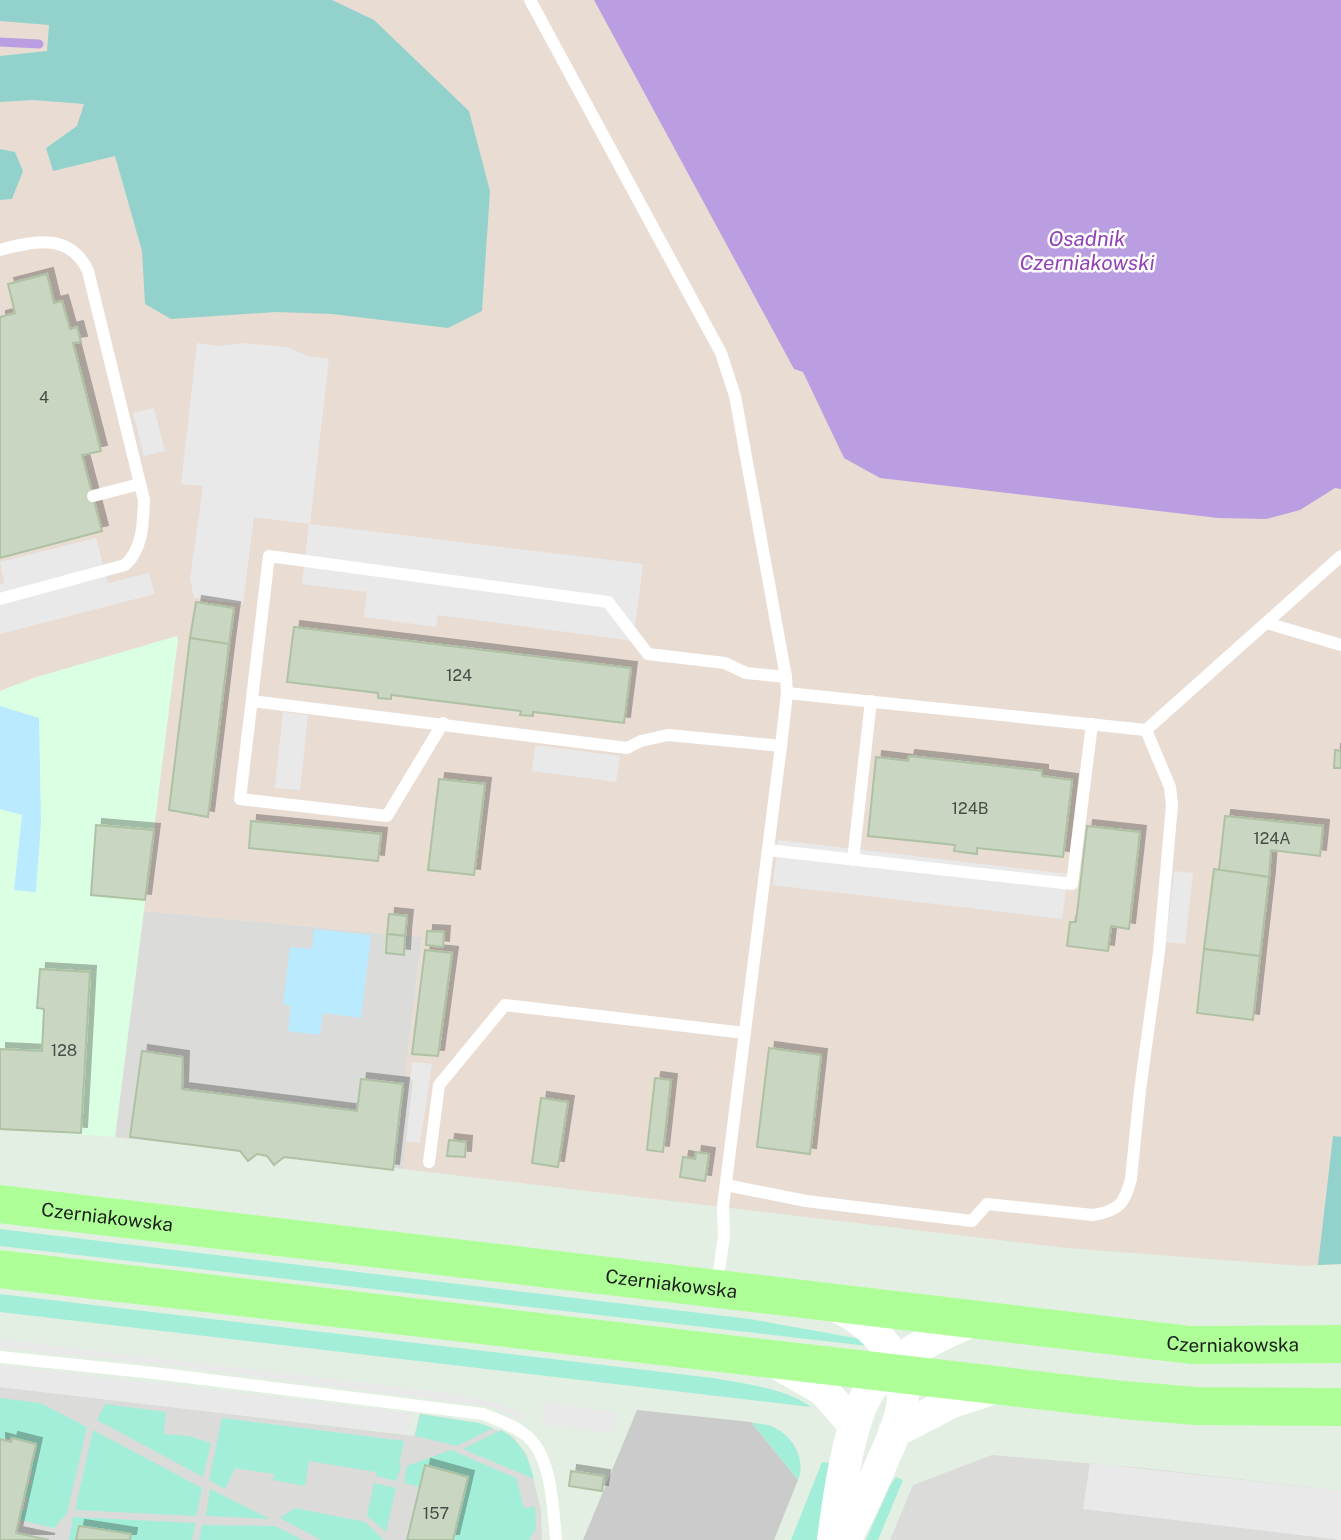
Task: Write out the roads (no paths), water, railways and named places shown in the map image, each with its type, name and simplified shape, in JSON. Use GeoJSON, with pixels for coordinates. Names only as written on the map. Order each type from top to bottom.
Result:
{"type":"FeatureCollection","features":[{"type":"Feature","properties":{"kind":"main road","name":"Czerniakowska"},"geometry":{"type":"LineString","coordinates":[[0,1203],[1191,1345],[1341,1343]]}},
{"type":"Feature","properties":{"kind":"main road"},"geometry":{"type":"LineString","coordinates":[[0,1269],[772,1360],[893,1371],[999,1387],[1196,1406],[1341,1407]]}},
{"type":"Feature","properties":{"kind":"street"},"geometry":{"type":"LineString","coordinates":[[828,1302],[851,1313],[870,1327],[884,1343],[903,1393],[901,1412],[894,1432],[861,1510],[845,1540]]}},
{"type":"Feature","properties":{"kind":"street"},"geometry":{"type":"LineString","coordinates":[[833,1540],[854,1425],[870,1390],[926,1343],[974,1320]]}},
{"type":"Feature","properties":{"kind":"street"},"geometry":{"type":"LineString","coordinates":[[772,1360],[823,1390],[854,1425]]}},
{"type":"Feature","properties":{"kind":"street"},"geometry":{"type":"LineString","coordinates":[[894,1432],[952,1402],[999,1387]]}},
{"type":"Feature","properties":{"kind":"lane"},"geometry":{"type":"LineString","coordinates":[[530,0],[721,354],[734,396],[786,677],[782,747],[723,1206],[724,1236],[717,1288]]}},
{"type":"Feature","properties":{"kind":"lane"},"geometry":{"type":"LineString","coordinates":[[0,250],[27,243],[51,242],[72,250],[82,259],[88,271],[144,500],[143,527],[133,558],[125,565],[0,599]]}},
{"type":"Feature","properties":{"kind":"lane"},"geometry":{"type":"LineString","coordinates":[[93,496],[140,484]]}},
{"type":"Feature","properties":{"kind":"lane"},"geometry":{"type":"LineString","coordinates":[[443,723],[387,816],[240,799],[268,556],[608,602],[648,654],[725,663],[746,673],[786,677]]}},
{"type":"Feature","properties":{"kind":"lane"},"geometry":{"type":"LineString","coordinates":[[787,692],[1146,730],[1341,556]]}},
{"type":"Feature","properties":{"kind":"lane"},"geometry":{"type":"LineString","coordinates":[[1267,623],[1341,645]]}},
{"type":"Feature","properties":{"kind":"lane"},"geometry":{"type":"LineString","coordinates":[[252,701],[627,748],[641,741],[668,735],[782,747]]}},
{"type":"Feature","properties":{"kind":"lane"},"geometry":{"type":"LineString","coordinates":[[853,860],[871,701]]}},
{"type":"Feature","properties":{"kind":"lane"},"geometry":{"type":"LineString","coordinates":[[768,850],[1072,884],[1092,724]]}},
{"type":"Feature","properties":{"kind":"lane"},"geometry":{"type":"LineString","coordinates":[[726,1185],[806,1201],[972,1221],[987,1203],[1093,1215],[1110,1213],[1121,1204],[1128,1192],[1131,1178],[1158,960],[1172,806],[1170,787],[1146,730]]}},
{"type":"Feature","properties":{"kind":"lane"},"geometry":{"type":"LineString","coordinates":[[429,1162],[439,1086],[505,1005],[745,1033]]}},
{"type":"Feature","properties":{"kind":"lane"},"geometry":{"type":"LineString","coordinates":[[0,1357],[154,1373],[483,1414],[508,1424],[528,1437],[541,1456],[552,1496],[556,1540]]}},
{"type":"Feature","properties":{"kind":"water","name":"Osadnik Czerniakowski"},"geometry":{"type":"Polygon","coordinates":[[[594,0],[1341,0],[1341,489],[1335,488],[1300,510],[1266,519],[1218,518],[880,478],[844,458],[803,372],[794,369],[594,0]]]}},
{"type":"Feature","properties":{"kind":"waterway"},"geometry":{"type":"LineString","coordinates":[[0,42],[39,44]]}}]}
